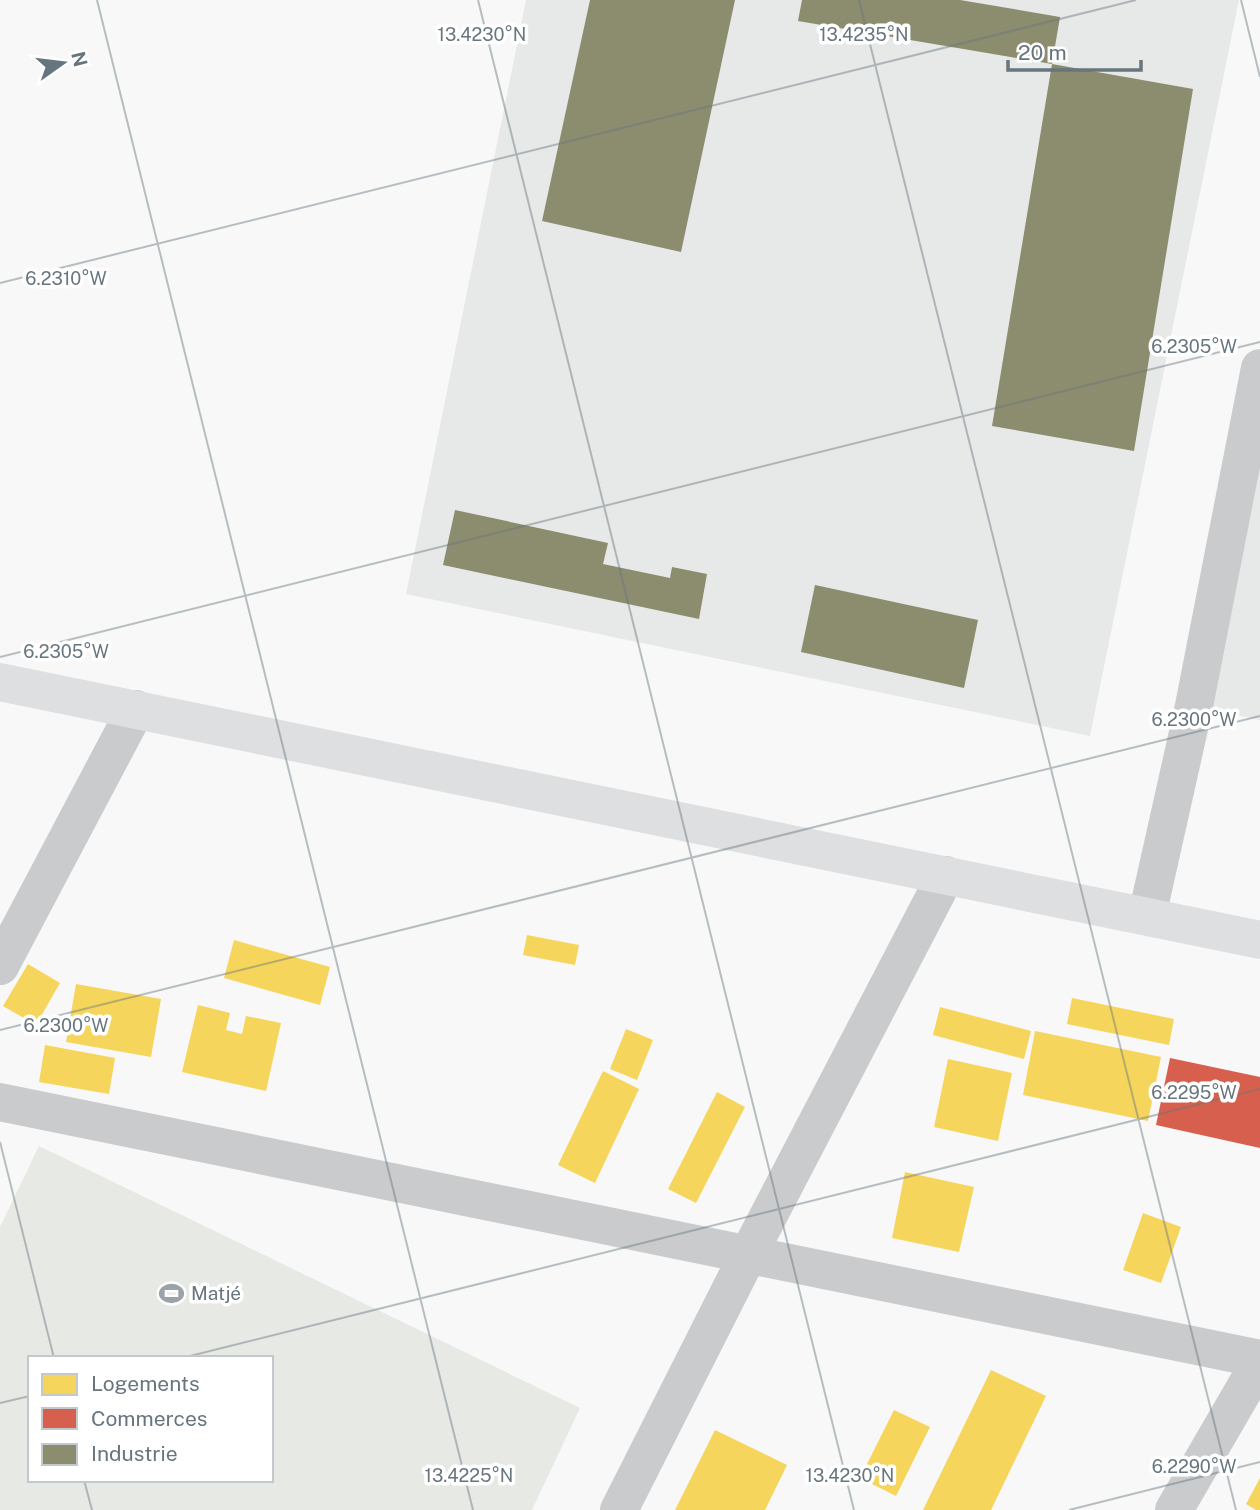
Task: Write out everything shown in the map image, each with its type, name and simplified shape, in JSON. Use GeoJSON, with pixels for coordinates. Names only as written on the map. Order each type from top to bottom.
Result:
{"type":"FeatureCollection","features":[{"type":"Feature","properties":{"kind":"street"},"geometry":{"type":"LineString","coordinates":[[1147,916],[1194,706],[1260,368]]}},
{"type":"Feature","properties":{"kind":"street"},"geometry":{"type":"LineString","coordinates":[[0,682],[1260,940]]}},
{"type":"Feature","properties":{"kind":"street"},"geometry":{"type":"LineString","coordinates":[[0,966],[136,709]]}},
{"type":"Feature","properties":{"kind":"street"},"geometry":{"type":"LineString","coordinates":[[619,1510],[946,875]]}},
{"type":"Feature","properties":{"kind":"street"},"geometry":{"type":"LineString","coordinates":[[0,1102],[1260,1361],[1174,1510]]}},
{"type":"Feature","properties":{"kind":"shaded area"},"geometry":{"type":"Polygon","coordinates":[[[526,0],[1239,0],[1090,736],[406,594],[526,0]]]}},
{"type":"Feature","properties":{"kind":"shaded area"},"geometry":{"type":"Polygon","coordinates":[[[1260,368],[1260,720],[1194,706],[1260,368]]]}},
{"type":"Feature","properties":{"kind":"shaded area","name":"Matjé"},"geometry":{"type":"Polygon","coordinates":[[[39,1146],[580,1408],[532,1510],[0,1510],[0,1227],[39,1146]]]}},
{"type":"Feature","properties":{"kind":"building: Logements"},"geometry":{"type":"Polygon","coordinates":[[[527,935],[579,945],[575,965],[523,955],[527,935]]]}},
{"type":"Feature","properties":{"kind":"building: Logements"},"geometry":{"type":"Polygon","coordinates":[[[234,940],[330,967],[320,1005],[224,978],[234,940]]]}},
{"type":"Feature","properties":{"kind":"building: Logements"},"geometry":{"type":"Polygon","coordinates":[[[28,964],[60,983],[36,1025],[3,1006],[28,964]]]}},
{"type":"Feature","properties":{"kind":"building: Logements"},"geometry":{"type":"Polygon","coordinates":[[[76,984],[161,999],[151,1057],[66,1042],[76,984]]]}},
{"type":"Feature","properties":{"kind":"building: Logements"},"geometry":{"type":"Polygon","coordinates":[[[1072,998],[1174,1019],[1169,1045],[1067,1024],[1072,998]]]}},
{"type":"Feature","properties":{"kind":"building: Logements"},"geometry":{"type":"Polygon","coordinates":[[[198,1005],[230,1013],[226,1030],[242,1034],[246,1016],[281,1023],[266,1091],[182,1072],[198,1005]]]}},
{"type":"Feature","properties":{"kind":"building: Logements"},"geometry":{"type":"Polygon","coordinates":[[[940,1007],[1031,1031],[1024,1059],[933,1035],[940,1007]]]}},
{"type":"Feature","properties":{"kind":"building: Logements"},"geometry":{"type":"Polygon","coordinates":[[[626,1029],[653,1040],[637,1080],[610,1069],[626,1029]]]}},
{"type":"Feature","properties":{"kind":"building: Logements"},"geometry":{"type":"Polygon","coordinates":[[[1035,1031],[1161,1057],[1148,1121],[1023,1095],[1035,1031]]]}},
{"type":"Feature","properties":{"kind":"building: Logements"},"geometry":{"type":"Polygon","coordinates":[[[45,1045],[115,1058],[109,1094],[39,1082],[45,1045]]]}},
{"type":"Feature","properties":{"kind":"building: Logements"},"geometry":{"type":"Polygon","coordinates":[[[948,1059],[1012,1073],[998,1141],[934,1127],[948,1059]]]}},
{"type":"Feature","properties":{"kind":"building: Logements"},"geometry":{"type":"Polygon","coordinates":[[[603,1071],[639,1089],[595,1183],[558,1165],[603,1071]]]}},
{"type":"Feature","properties":{"kind":"building: Logements"},"geometry":{"type":"Polygon","coordinates":[[[717,1092],[745,1107],[696,1203],[668,1189],[717,1092]]]}},
{"type":"Feature","properties":{"kind":"building: Logements"},"geometry":{"type":"Polygon","coordinates":[[[905,1172],[974,1187],[959,1252],[892,1238],[905,1172]]]}},
{"type":"Feature","properties":{"kind":"building: Logements"},"geometry":{"type":"Polygon","coordinates":[[[1143,1213],[1181,1227],[1161,1283],[1123,1270],[1143,1213]]]}},
{"type":"Feature","properties":{"kind":"building: Logements"},"geometry":{"type":"Polygon","coordinates":[[[991,1370],[1046,1396],[991,1510],[923,1510],[991,1370]]]}},
{"type":"Feature","properties":{"kind":"building: Logements"},"geometry":{"type":"Polygon","coordinates":[[[894,1410],[930,1427],[896,1496],[860,1478],[894,1410]]]}},
{"type":"Feature","properties":{"kind":"building: Logements"},"geometry":{"type":"Polygon","coordinates":[[[715,1430],[787,1465],[765,1510],[675,1510],[715,1430]]]}},
{"type":"Feature","properties":{"kind":"building: Logements"},"geometry":{"type":"Polygon","coordinates":[[[1260,1478],[1260,1510],[1256,1510],[1246,1504],[1260,1478]]]}},
{"type":"Feature","properties":{"kind":"building: Commerces"},"geometry":{"type":"Polygon","coordinates":[[[1170,1058],[1260,1077],[1260,1148],[1156,1125],[1170,1058]]]}},
{"type":"Feature","properties":{"kind":"building: Industrie"},"geometry":{"type":"Polygon","coordinates":[[[590,0],[735,0],[681,252],[542,221],[590,0]]]}},
{"type":"Feature","properties":{"kind":"building: Industrie"},"geometry":{"type":"Polygon","coordinates":[[[802,0],[960,0],[1060,17],[1052,64],[798,21],[802,0]]]}},
{"type":"Feature","properties":{"kind":"building: Industrie"},"geometry":{"type":"Polygon","coordinates":[[[1052,64],[1193,89],[1134,451],[992,426],[1052,64]]]}},
{"type":"Feature","properties":{"kind":"building: Industrie"},"geometry":{"type":"Polygon","coordinates":[[[455,510],[608,543],[603,564],[670,578],[672,567],[707,574],[699,619],[443,565],[455,510]]]}},
{"type":"Feature","properties":{"kind":"building: Industrie"},"geometry":{"type":"Polygon","coordinates":[[[815,585],[978,620],[964,688],[801,652],[815,585]]]}},
{"type":"Feature","properties":{"kind":"place","name":"Matjé"},"geometry":{"type":"Point","coordinates":[171,1293]}}]}
